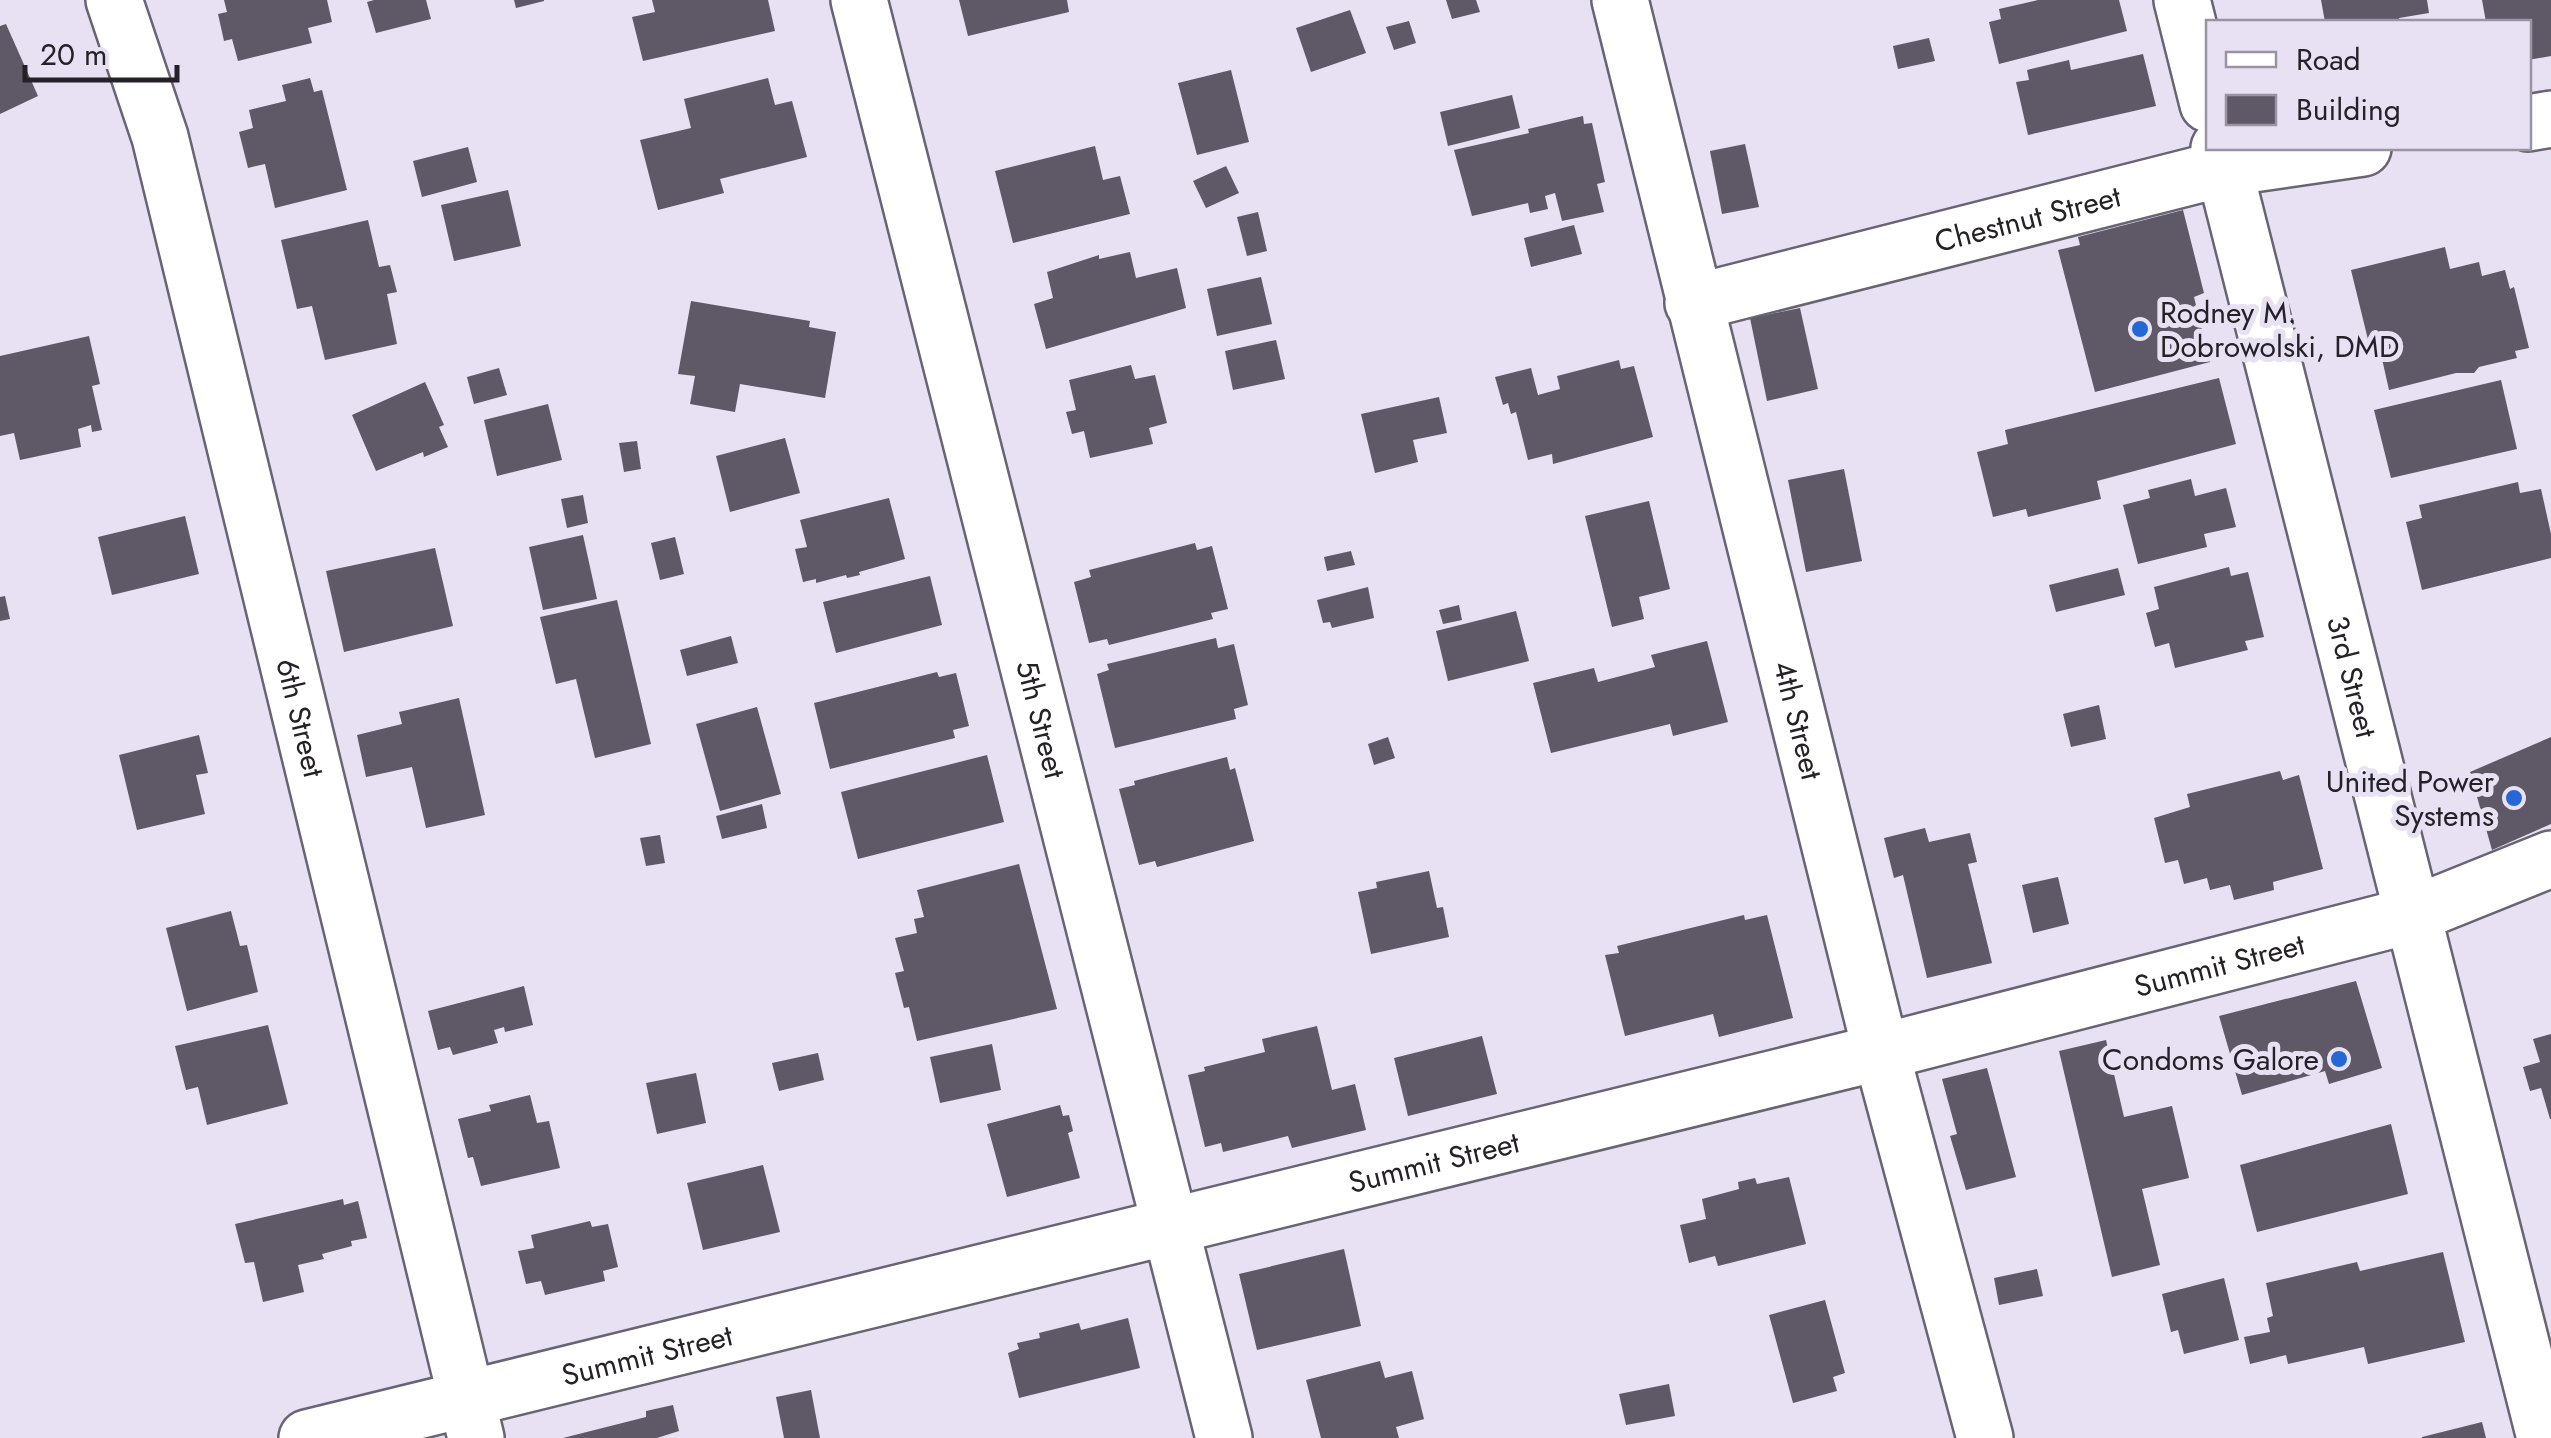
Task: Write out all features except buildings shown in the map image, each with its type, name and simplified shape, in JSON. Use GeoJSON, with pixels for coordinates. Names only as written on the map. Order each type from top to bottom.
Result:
{"type":"FeatureCollection","features":[{"type":"Feature","properties":{"kind":"street","name":"6th Street"},"geometry":{"type":"LineString","coordinates":[[114,0],[160,137],[472,1418]]}},
{"type":"Feature","properties":{"kind":"street","name":"5th Street"},"geometry":{"type":"LineString","coordinates":[[859,0],[1224,1438]]}},
{"type":"Feature","properties":{"kind":"street","name":"4th Street"},"geometry":{"type":"LineString","coordinates":[[1620,0],[1882,1052],[1985,1438]]}},
{"type":"Feature","properties":{"kind":"street"},"geometry":{"type":"LineString","coordinates":[[2182,0],[2206,96]]}},
{"type":"Feature","properties":{"kind":"street","name":"Chestnut Street"},"geometry":{"type":"LineString","coordinates":[[1693,303],[2222,158],[2335,150]]}},
{"type":"Feature","properties":{"kind":"street","name":"3rd Street"},"geometry":{"type":"LineString","coordinates":[[2222,158],[2544,1438]]}},
{"type":"Feature","properties":{"kind":"street","name":"Summit Street"},"geometry":{"type":"LineString","coordinates":[[307,1438],[472,1418],[1169,1224],[1882,1052],[2412,915],[2551,858]]}},
{"type":"Feature","properties":{"kind":"place","name":"Rodney M. Dobrowolski, DMD"},"geometry":{"type":"Point","coordinates":[2140,329]}},
{"type":"Feature","properties":{"kind":"place","name":"United Power Systems"},"geometry":{"type":"Point","coordinates":[2514,798]}},
{"type":"Feature","properties":{"kind":"place","name":"Condoms Galore"},"geometry":{"type":"Point","coordinates":[2339,1059]}}]}
